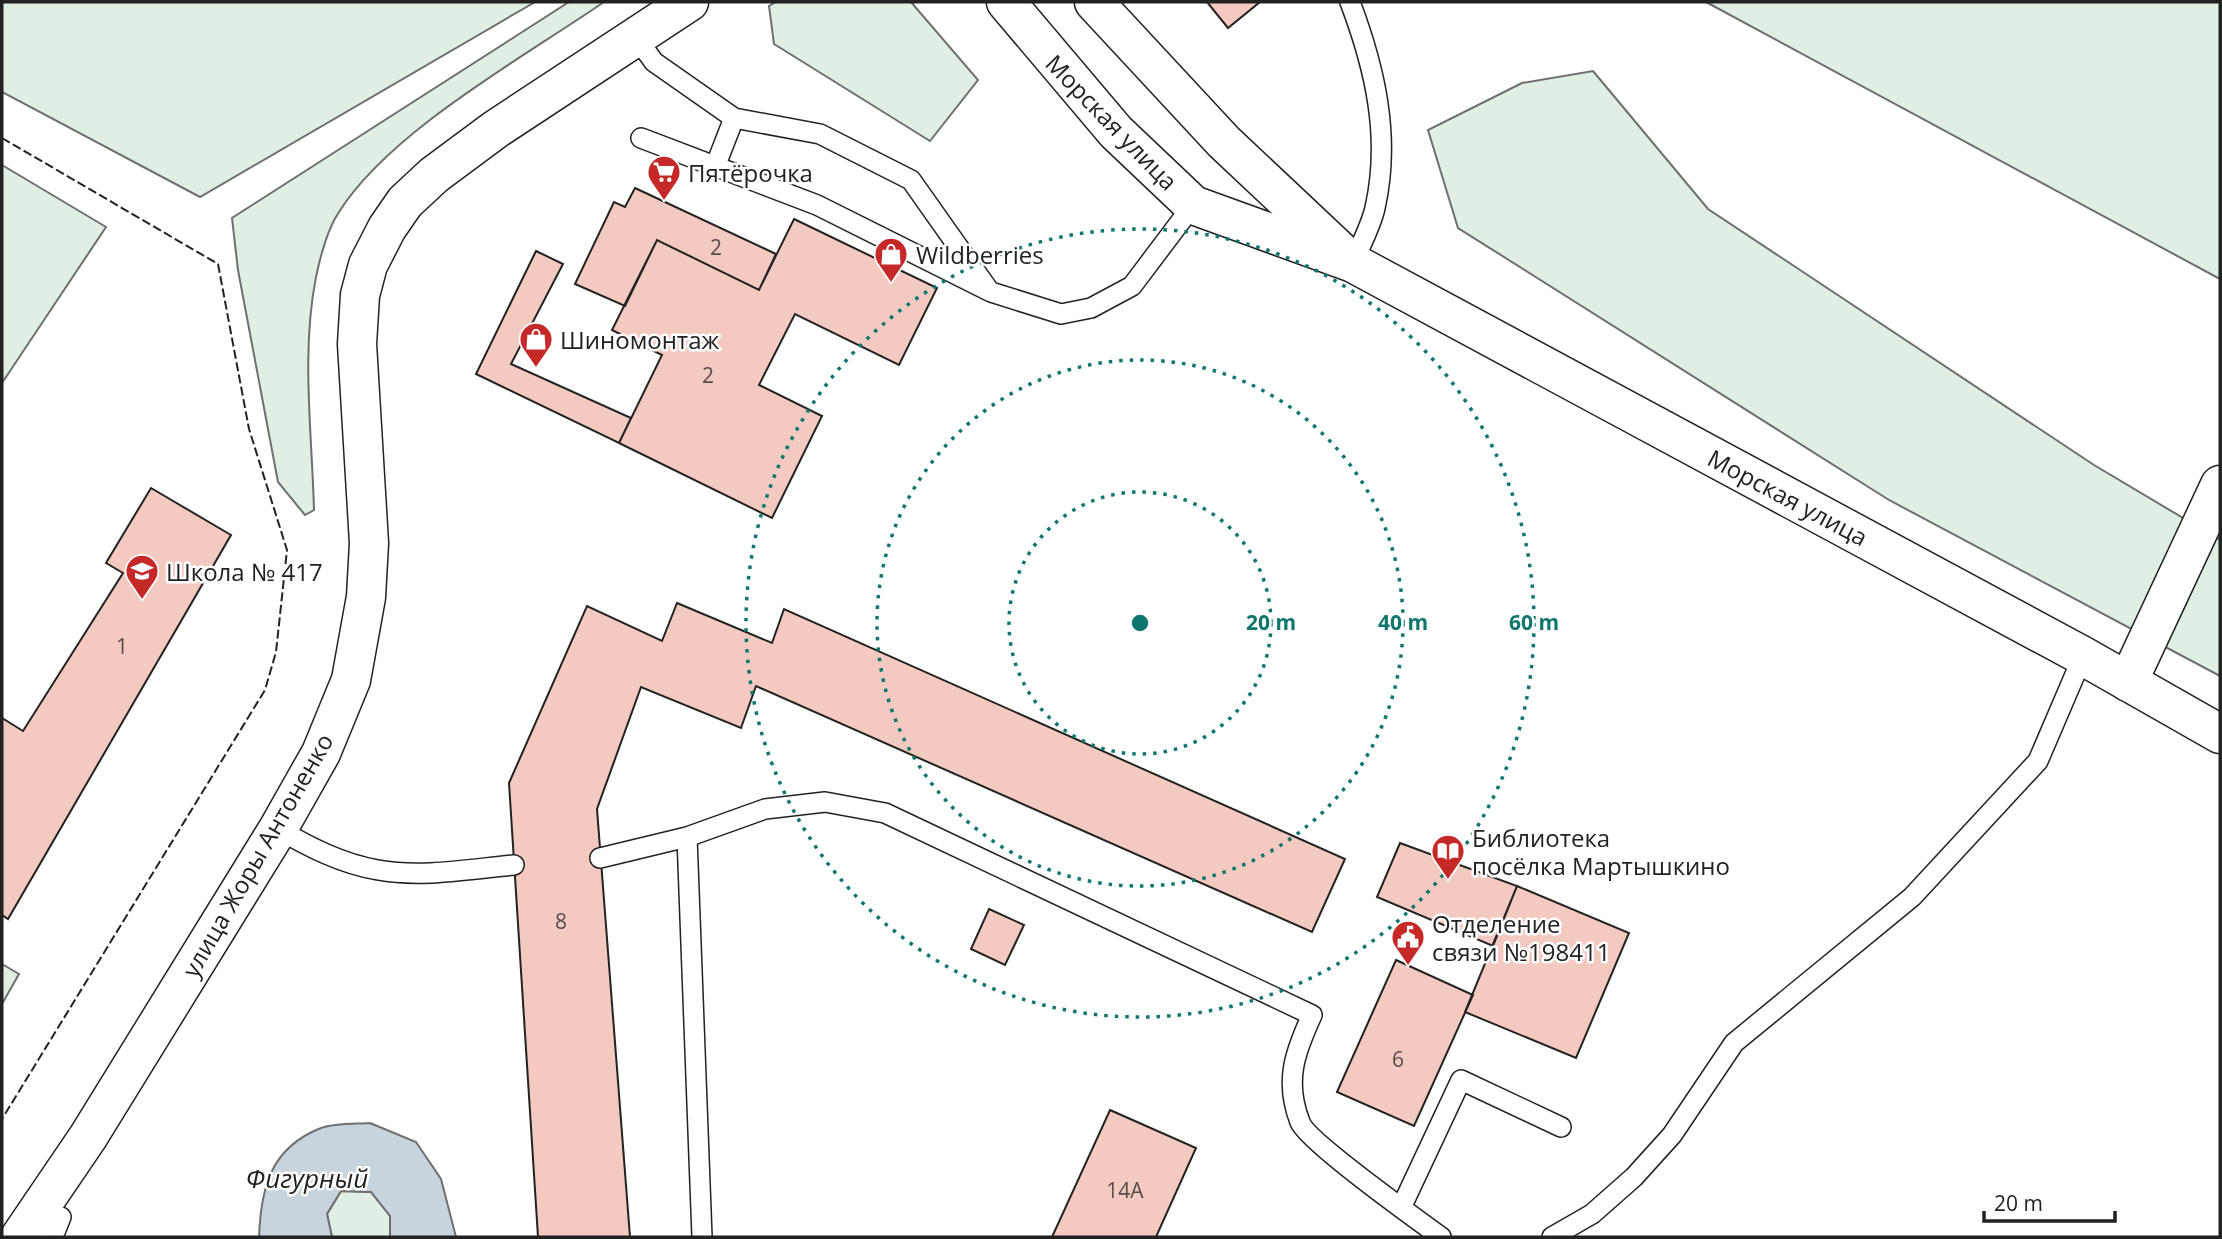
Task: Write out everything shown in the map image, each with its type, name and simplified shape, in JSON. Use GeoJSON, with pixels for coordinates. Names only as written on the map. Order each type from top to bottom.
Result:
{"type":"FeatureCollection","features":[{"type":"Feature","properties":{"kind":"main road","name":"улица Жоры Антоненко"},"geometry":{"type":"LineString","coordinates":[[20,1237],[88,1138],[278,830],[321,753],[351,680],[366,597],[369,543],[357,344],[360,295],[368,265],[405,202],[434,175],[496,129],[690,2]]}},
{"type":"Feature","properties":{"kind":"main road","name":"Морская улица"},"geometry":{"type":"LineString","coordinates":[[1006,2],[1116,132],[1193,205],[1353,263],[2083,656],[2220,734]]}},
{"type":"Feature","properties":{"kind":"main road","name":"Морская улица"},"geometry":{"type":"LineString","coordinates":[[1094,2],[1224,142],[1353,263]]}},
{"type":"Feature","properties":{"kind":"main road"},"geometry":{"type":"LineString","coordinates":[[2128,682],[2220,485]]}},
{"type":"Feature","properties":{"kind":"lane"},"geometry":{"type":"LineString","coordinates":[[1350,2],[1371,59],[1383,139],[1375,209],[1353,263]]}},
{"type":"Feature","properties":{"kind":"lane"},"geometry":{"type":"LineString","coordinates":[[635,36],[653,62],[734,118],[820,134],[911,180],[991,292]]}},
{"type":"Feature","properties":{"kind":"lane"},"geometry":{"type":"LineString","coordinates":[[715,167],[734,118]]}},
{"type":"Feature","properties":{"kind":"lane"},"geometry":{"type":"LineString","coordinates":[[641,138],[817,205],[991,292],[1062,314],[1091,308],[1132,286],[1193,205]]}},
{"type":"Feature","properties":{"kind":"lane"},"geometry":{"type":"LineString","coordinates":[[1552,1237],[1592,1214],[1634,1177],[1672,1135],[1734,1043],[1912,897],[2038,761],[2083,656]]}},
{"type":"Feature","properties":{"kind":"lane"},"geometry":{"type":"LineString","coordinates":[[600,858],[687,837],[765,809],[825,802],[885,813],[1312,1014],[1294,1055],[1293,1096],[1301,1126],[1401,1208],[1441,1237]]}},
{"type":"Feature","properties":{"kind":"lane"},"geometry":{"type":"LineString","coordinates":[[278,830],[320,853],[379,870],[440,872],[514,864]]}},
{"type":"Feature","properties":{"kind":"lane"},"geometry":{"type":"LineString","coordinates":[[687,837],[702,1237]]}},
{"type":"Feature","properties":{"kind":"lane"},"geometry":{"type":"LineString","coordinates":[[1401,1208],[1461,1080],[1560,1127]]}},
{"type":"Feature","properties":{"kind":"lane"},"geometry":{"type":"LineString","coordinates":[[53,1237],[61,1217]]}},
{"type":"Feature","properties":{"kind":"green space"},"geometry":{"type":"Polygon","coordinates":[[[2,2],[535,2],[200,197],[2,92],[2,2]]]}},
{"type":"Feature","properties":{"kind":"green space"},"geometry":{"type":"Polygon","coordinates":[[[569,2],[604,2],[498,71],[424,124],[362,182],[335,219],[316,277],[309,334],[314,510],[305,515],[278,482],[238,270],[232,218],[569,2]]]}},
{"type":"Feature","properties":{"kind":"green space"},"geometry":{"type":"Polygon","coordinates":[[[776,2],[911,2],[978,80],[930,141],[774,44],[769,6],[776,2]]]}},
{"type":"Feature","properties":{"kind":"green space"},"geometry":{"type":"Polygon","coordinates":[[[1706,2],[2220,2],[2220,279],[1706,2]]]}},
{"type":"Feature","properties":{"kind":"green space"},"geometry":{"type":"Polygon","coordinates":[[[1593,71],[1708,209],[2094,465],[2220,540],[2220,676],[1889,500],[1458,228],[1428,130],[1522,83],[1593,71]]]}},
{"type":"Feature","properties":{"kind":"green space"},"geometry":{"type":"Polygon","coordinates":[[[2,165],[106,227],[2,383],[2,165]]]}},
{"type":"Feature","properties":{"kind":"green space"},"geometry":{"type":"Polygon","coordinates":[[[2,964],[19,974],[2,1004],[2,964]]]}},
{"type":"Feature","properties":{"kind":"green space"},"geometry":{"type":"Polygon","coordinates":[[[341,1191],[371,1192],[390,1216],[390,1237],[332,1237],[327,1214],[341,1191]]]}},
{"type":"Feature","properties":{"kind":"water","name":"Фигурный"},"geometry":{"type":"Polygon","coordinates":[[[370,1123],[416,1142],[441,1179],[456,1237],[390,1237],[390,1216],[371,1192],[341,1191],[327,1214],[332,1237],[259,1237],[266,1186],[279,1158],[304,1136],[321,1128],[339,1124],[370,1123]]]}},
{"type":"Feature","properties":{"kind":"building"},"geometry":{"type":"Polygon","coordinates":[[[1207,2],[1260,2],[1228,28],[1207,2]]]}},
{"type":"Feature","properties":{"kind":"building"},"geometry":{"type":"Polygon","coordinates":[[[635,188],[776,254],[759,290],[657,240],[625,306],[575,284],[614,202],[625,207],[635,188]]]}},
{"type":"Feature","properties":{"kind":"building"},"geometry":{"type":"Polygon","coordinates":[[[794,219],[937,288],[899,365],[795,314],[759,385],[822,416],[772,518],[619,443],[662,355],[612,330],[657,240],[759,290],[794,219]]]}},
{"type":"Feature","properties":{"kind":"building"},"geometry":{"type":"Polygon","coordinates":[[[536,251],[563,264],[511,364],[631,418],[619,443],[476,374],[536,251]]]}},
{"type":"Feature","properties":{"kind":"building"},"geometry":{"type":"Polygon","coordinates":[[[151,488],[231,535],[8,919],[2,915],[2,718],[23,731],[123,573],[106,563],[151,488]]]}},
{"type":"Feature","properties":{"kind":"building"},"geometry":{"type":"Polygon","coordinates":[[[677,603],[772,643],[784,609],[1345,859],[1312,932],[756,686],[741,728],[641,687],[597,809],[630,1237],[538,1237],[509,783],[587,606],[662,641],[677,603]]]}},
{"type":"Feature","properties":{"kind":"building"},"geometry":{"type":"Polygon","coordinates":[[[1400,843],[1517,886],[1493,946],[1377,897],[1400,843]]]}},
{"type":"Feature","properties":{"kind":"building"},"geometry":{"type":"Polygon","coordinates":[[[1517,886],[1629,933],[1576,1058],[1465,1012],[1517,886]]]}},
{"type":"Feature","properties":{"kind":"building"},"geometry":{"type":"Polygon","coordinates":[[[989,909],[1024,925],[1005,965],[971,949],[989,909]]]}},
{"type":"Feature","properties":{"kind":"building"},"geometry":{"type":"Polygon","coordinates":[[[1396,960],[1473,995],[1414,1126],[1337,1092],[1396,960]]]}},
{"type":"Feature","properties":{"kind":"building"},"geometry":{"type":"Polygon","coordinates":[[[1110,1110],[1196,1148],[1156,1237],[1052,1237],[1110,1110]]]}},
{"type":"Feature","properties":{"kind":"fence"},"geometry":{"type":"LineString","coordinates":[[2,138],[218,264],[249,429],[287,550],[276,652],[265,690],[2,1119]]}},
{"type":"Feature","properties":{"kind":"place","name":"Пятёрочка"},"geometry":{"type":"Point","coordinates":[664,202]}},
{"type":"Feature","properties":{"kind":"place","name":"Wildberries"},"geometry":{"type":"Point","coordinates":[891,284]}},
{"type":"Feature","properties":{"kind":"place","name":"Шиномонтаж"},"geometry":{"type":"Point","coordinates":[536,369]}},
{"type":"Feature","properties":{"kind":"place","name":"Школа № 417"},"geometry":{"type":"Point","coordinates":[142,601]}},
{"type":"Feature","properties":{"kind":"place","name":"Библиотека посёлка Мартышкино"},"geometry":{"type":"Point","coordinates":[1448,881]}},
{"type":"Feature","properties":{"kind":"place","name":"Отделение связи №198411"},"geometry":{"type":"Point","coordinates":[1408,967]}}]}
